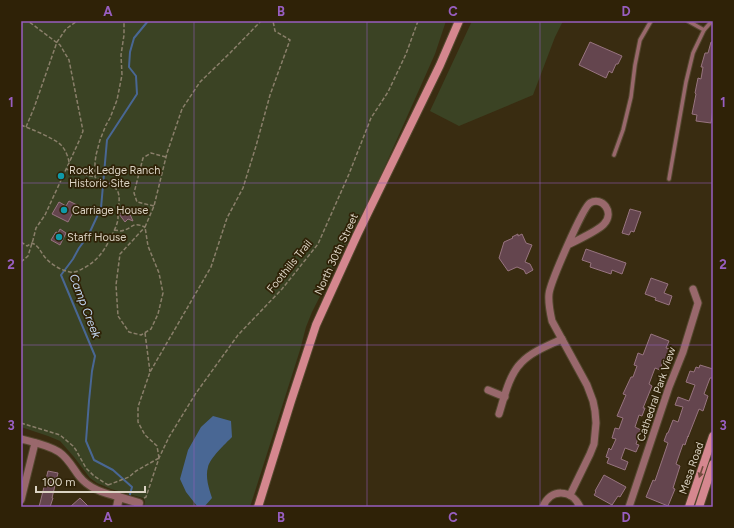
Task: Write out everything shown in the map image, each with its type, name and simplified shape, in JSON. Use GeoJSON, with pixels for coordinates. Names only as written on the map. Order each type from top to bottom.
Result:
{"type":"FeatureCollection","features":[{"type":"Feature","properties":{"kind":"main road","name":"North 30th Street"},"geometry":{"type":"LineString","coordinates":[[258,507],[316,325],[360,228],[440,65],[459,21]]}},
{"type":"Feature","properties":{"kind":"main road","name":"Mesa Road"},"geometry":{"type":"LineString","coordinates":[[689,507],[713,436]]}},
{"type":"Feature","properties":{"kind":"main road","name":"Mesa Road"},"geometry":{"type":"LineString","coordinates":[[699,507],[710,481],[713,464]]}},
{"type":"Feature","properties":{"kind":"street"},"geometry":{"type":"LineString","coordinates":[[568,246],[605,223],[609,211],[604,204],[594,201],[589,203],[584,210],[555,274],[548,294],[552,321],[587,384],[594,401],[596,423],[594,444],[570,495]]}},
{"type":"Feature","properties":{"kind":"street","name":"Cathedral Park View"},"geometry":{"type":"LineString","coordinates":[[629,507],[669,388],[683,352],[698,303],[693,289]]}},
{"type":"Feature","properties":{"kind":"street"},"geometry":{"type":"LineString","coordinates":[[499,414],[513,374],[521,363],[533,354],[562,339]]}},
{"type":"Feature","properties":{"kind":"street"},"geometry":{"type":"LineString","coordinates":[[488,390],[505,397]]}},
{"type":"Feature","properties":{"kind":"street"},"geometry":{"type":"LineString","coordinates":[[21,439],[54,449],[69,462],[85,482],[91,487],[138,505]]}},
{"type":"Feature","properties":{"kind":"street"},"geometry":{"type":"LineString","coordinates":[[21,500],[35,443]]}},
{"type":"Feature","properties":{"kind":"street"},"geometry":{"type":"LineString","coordinates":[[542,507],[548,498],[555,494],[562,493],[570,495],[578,502],[580,507]]}},
{"type":"Feature","properties":{"kind":"street"},"geometry":{"type":"LineString","coordinates":[[117,507],[119,498]]}},
{"type":"Feature","properties":{"kind":"lane"},"geometry":{"type":"LineString","coordinates":[[614,155],[623,130],[631,97],[640,40],[651,21]]}},
{"type":"Feature","properties":{"kind":"lane"},"geometry":{"type":"LineString","coordinates":[[688,21],[704,30]]}},
{"type":"Feature","properties":{"kind":"lane"},"geometry":{"type":"LineString","coordinates":[[669,179],[686,82],[693,53],[704,30],[712,21]]}},
{"type":"Feature","properties":{"kind":"path"},"geometry":{"type":"LineString","coordinates":[[21,262],[28,256],[36,228],[45,215],[83,131],[69,60],[57,42],[28,21]]}},
{"type":"Feature","properties":{"kind":"path"},"geometry":{"type":"LineString","coordinates":[[26,127],[57,42],[66,29],[77,21]]}},
{"type":"Feature","properties":{"kind":"path"},"geometry":{"type":"LineString","coordinates":[[95,177],[96,156],[100,140],[117,100],[122,75],[121,55],[124,35],[124,21]]}},
{"type":"Feature","properties":{"kind":"path"},"geometry":{"type":"LineString","coordinates":[[145,228],[148,246],[159,273],[163,293],[158,314],[151,329],[141,335],[129,332],[118,316],[116,285],[120,254],[145,228],[154,206],[166,158],[182,109],[200,82],[261,21]]}},
{"type":"Feature","properties":{"kind":"path"},"geometry":{"type":"LineString","coordinates":[[108,485],[129,477],[159,458],[157,446],[145,435],[138,422],[138,407],[150,372],[211,268],[227,218],[243,188],[270,95],[290,40],[275,31],[273,21]]}},
{"type":"Feature","properties":{"kind":"path","name":"Foothills Trail"},"geometry":{"type":"LineString","coordinates":[[138,505],[146,496],[159,458],[169,437],[196,393],[238,335],[282,289],[318,244],[349,174],[371,118],[388,92],[406,54],[418,21]]}},
{"type":"Feature","properties":{"kind":"path"},"geometry":{"type":"LineString","coordinates":[[21,125],[54,140],[61,145],[69,162]]}},
{"type":"Feature","properties":{"kind":"path"},"geometry":{"type":"LineString","coordinates":[[154,206],[137,202],[134,193],[142,158],[151,153],[166,158]]}},
{"type":"Feature","properties":{"kind":"path"},"geometry":{"type":"LineString","coordinates":[[32,243],[39,248],[44,256],[54,266],[70,272],[78,271],[94,263],[104,251],[114,230],[118,219],[119,198],[117,190],[114,186],[98,180],[95,177],[66,169]]}},
{"type":"Feature","properties":{"kind":"path"},"geometry":{"type":"LineString","coordinates":[[114,230],[121,231],[135,225],[145,228]]}},
{"type":"Feature","properties":{"kind":"path"},"geometry":{"type":"LineString","coordinates":[[21,242],[27,246],[32,243]]}},
{"type":"Feature","properties":{"kind":"path"},"geometry":{"type":"LineString","coordinates":[[145,333],[150,372]]}},
{"type":"Feature","properties":{"kind":"green space"},"geometry":{"type":"Polygon","coordinates":[[[21,21],[446,21],[435,54],[377,184],[312,312],[250,507],[144,507],[145,501],[143,498],[111,489],[90,478],[60,441],[21,427],[21,21]]]}},
{"type":"Feature","properties":{"kind":"green space"},"geometry":{"type":"Polygon","coordinates":[[[472,21],[563,21],[555,37],[533,95],[459,126],[430,111],[472,21]]]}},
{"type":"Feature","properties":{"kind":"water"},"geometry":{"type":"Polygon","coordinates":[[[213,416],[231,421],[232,437],[218,451],[209,463],[207,479],[212,498],[204,507],[197,506],[186,492],[180,479],[188,450],[201,427],[213,416]]]}},
{"type":"Feature","properties":{"kind":"building"},"geometry":{"type":"Polygon","coordinates":[[[590,42],[622,56],[612,73],[609,71],[606,78],[579,65],[590,42]]]}},
{"type":"Feature","properties":{"kind":"building"},"geometry":{"type":"Polygon","coordinates":[[[711,42],[713,42],[713,109],[711,123],[696,121],[697,115],[692,114],[698,78],[701,79],[703,67],[701,67],[705,53],[708,53],[711,42]]]}},
{"type":"Feature","properties":{"kind":"building","name":"Carriage House"},"geometry":{"type":"Polygon","coordinates":[[[69,201],[77,205],[68,222],[52,214],[59,202],[66,206],[69,201]]]}},
{"type":"Feature","properties":{"kind":"building"},"geometry":{"type":"Polygon","coordinates":[[[630,209],[641,212],[634,232],[631,231],[629,235],[622,233],[630,209]]]}},
{"type":"Feature","properties":{"kind":"building"},"geometry":{"type":"Polygon","coordinates":[[[128,210],[133,221],[128,219],[125,222],[119,214],[128,210]]]}},
{"type":"Feature","properties":{"kind":"building","name":"Staff House"},"geometry":{"type":"Polygon","coordinates":[[[60,229],[66,233],[60,245],[51,240],[60,229]]]}},
{"type":"Feature","properties":{"kind":"building"},"geometry":{"type":"Polygon","coordinates":[[[518,234],[518,236],[522,234],[526,243],[532,245],[525,262],[530,264],[533,270],[526,274],[524,270],[517,267],[508,271],[499,258],[504,242],[518,234]]]}},
{"type":"Feature","properties":{"kind":"building"},"geometry":{"type":"Polygon","coordinates":[[[586,249],[626,263],[622,274],[612,270],[611,274],[590,267],[591,263],[582,260],[586,249]]]}},
{"type":"Feature","properties":{"kind":"building"},"geometry":{"type":"Polygon","coordinates":[[[651,278],[668,284],[664,293],[672,296],[669,305],[655,300],[656,298],[645,294],[651,278]]]}},
{"type":"Feature","properties":{"kind":"building"},"geometry":{"type":"Polygon","coordinates":[[[651,334],[669,341],[666,348],[670,349],[666,361],[663,360],[660,370],[655,368],[649,384],[652,386],[643,408],[645,408],[642,416],[639,415],[635,427],[641,430],[636,444],[639,445],[636,452],[625,448],[621,459],[628,462],[625,470],[607,463],[609,458],[606,457],[609,448],[611,450],[616,439],[612,438],[615,428],[619,429],[623,418],[617,416],[626,395],[623,394],[631,377],[633,377],[637,366],[634,365],[638,353],[643,355],[651,334]]]}},
{"type":"Feature","properties":{"kind":"building"},"geometry":{"type":"Polygon","coordinates":[[[700,365],[713,369],[713,378],[710,378],[704,394],[708,396],[703,411],[699,409],[685,445],[683,444],[676,464],[680,466],[673,488],[675,489],[668,506],[646,497],[653,480],[655,481],[668,443],[664,441],[667,433],[673,420],[678,422],[683,407],[675,405],[678,397],[689,401],[695,385],[686,382],[690,371],[694,372],[696,367],[699,368],[700,365]]]}},
{"type":"Feature","properties":{"kind":"building"},"geometry":{"type":"Polygon","coordinates":[[[48,471],[58,473],[53,498],[50,507],[39,507],[48,471]]]}},
{"type":"Feature","properties":{"kind":"building"},"geometry":{"type":"Polygon","coordinates":[[[604,475],[626,487],[620,497],[618,496],[612,505],[594,495],[604,475]]]}},
{"type":"Feature","properties":{"kind":"building"},"geometry":{"type":"Polygon","coordinates":[[[80,498],[89,507],[70,507],[80,498]]]}},
{"type":"Feature","properties":{"kind":"waterway","name":"Camp Creek"},"geometry":{"type":"LineString","coordinates":[[129,498],[132,487],[113,470],[94,460],[86,441],[92,371],[95,356],[61,275],[88,236],[101,208],[107,140],[137,94],[136,76],[129,67],[130,52],[134,38],[148,21]]}},
{"type":"Feature","properties":{"kind":"place","name":"Rock Ledge Ranch Historic Site"},"geometry":{"type":"Point","coordinates":[61,176]}},
{"type":"Feature","properties":{"kind":"place","name":"Carriage House"},"geometry":{"type":"Point","coordinates":[64,210]}},
{"type":"Feature","properties":{"kind":"place","name":"Staff House"},"geometry":{"type":"Point","coordinates":[59,237]}}]}
